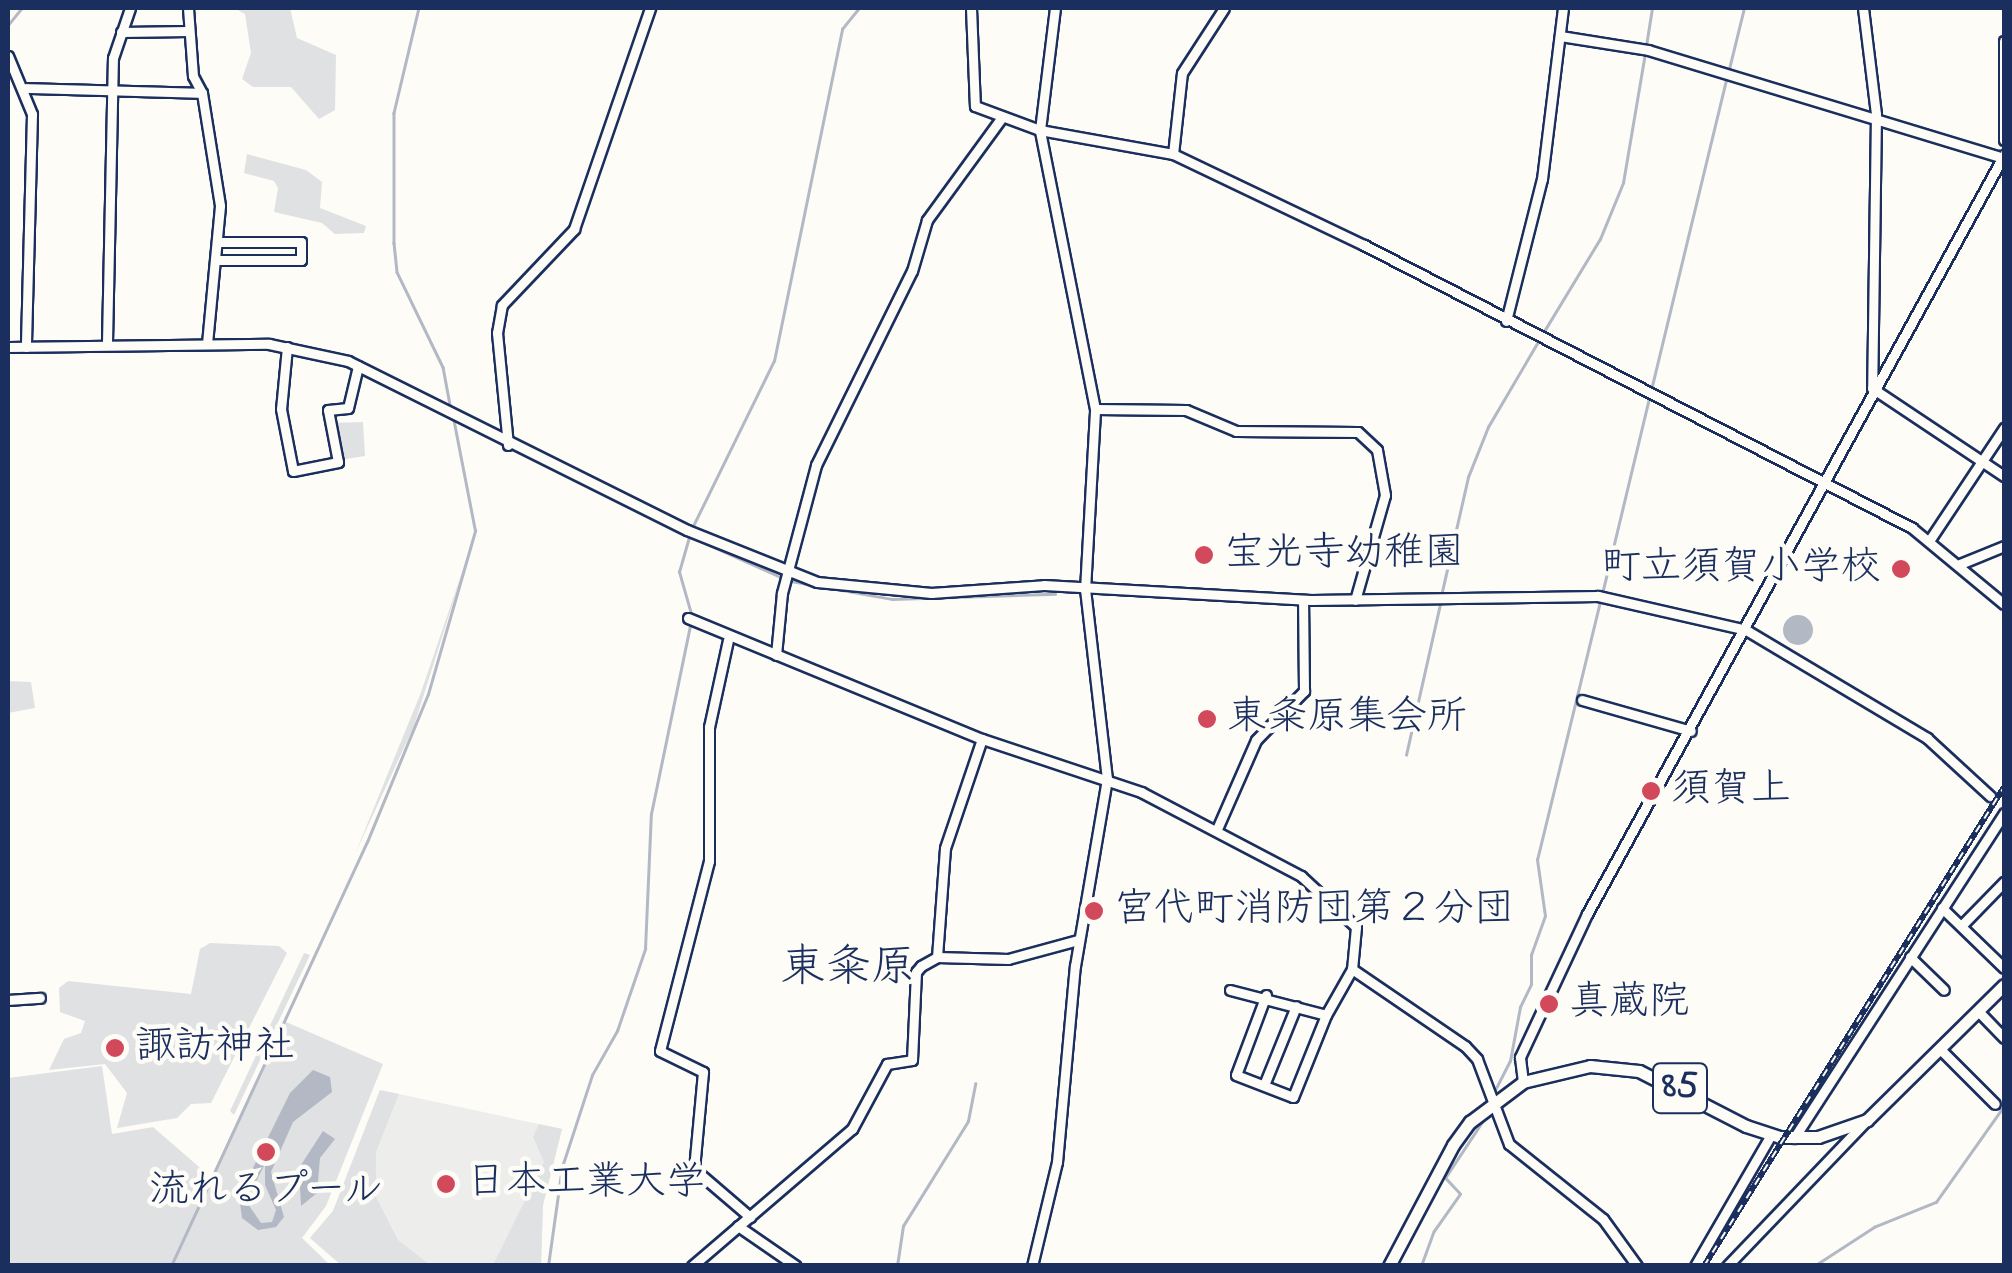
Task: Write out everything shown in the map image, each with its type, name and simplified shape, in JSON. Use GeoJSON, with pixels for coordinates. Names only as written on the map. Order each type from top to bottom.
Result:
{"type":"FeatureCollection","features":[{"type":"Feature","properties":{"kind":"main road","name":"85"},"geometry":{"type":"LineString","coordinates":[[1389,1266],[1453,1145],[1494,1101],[1523,1082],[1590,1066],[1640,1071],[1771,1135],[1794,1138],[1867,1120],[2004,985]]}},
{"type":"Feature","properties":{"kind":"street"},"geometry":{"type":"LineString","coordinates":[[108,342],[104,294],[114,218],[111,95],[130,8]]}},
{"type":"Feature","properties":{"kind":"street"},"geometry":{"type":"LineString","coordinates":[[188,8],[220,206],[207,343]]}},
{"type":"Feature","properties":{"kind":"street"},"geometry":{"type":"LineString","coordinates":[[508,445],[497,333],[502,305],[574,229],[650,8]]}},
{"type":"Feature","properties":{"kind":"street"},"geometry":{"type":"LineString","coordinates":[[971,8],[975,106],[1040,130],[1173,154],[1824,480],[1930,541],[2004,604]]}},
{"type":"Feature","properties":{"kind":"street"},"geometry":{"type":"LineString","coordinates":[[1032,1266],[1057,1162],[1078,940],[1107,778],[1085,590],[1095,410],[1040,130],[1055,8]]}},
{"type":"Feature","properties":{"kind":"street"},"geometry":{"type":"LineString","coordinates":[[1173,154],[1182,73],[1224,8]]}},
{"type":"Feature","properties":{"kind":"street"},"geometry":{"type":"LineString","coordinates":[[1506,321],[1542,179],[1563,8]]}},
{"type":"Feature","properties":{"kind":"street"},"geometry":{"type":"LineString","coordinates":[[1863,8],[1876,114],[1872,388]]}},
{"type":"Feature","properties":{"kind":"street"},"geometry":{"type":"LineString","coordinates":[[122,32],[190,32]]}},
{"type":"Feature","properties":{"kind":"street"},"geometry":{"type":"LineString","coordinates":[[1523,1082],[1520,1057],[1564,962],[1746,630],[1872,388],[2004,156],[1876,114],[1648,50],[1560,36]]}},
{"type":"Feature","properties":{"kind":"street"},"geometry":{"type":"LineString","coordinates":[[2004,40],[2004,140]]}},
{"type":"Feature","properties":{"kind":"street"},"geometry":{"type":"LineString","coordinates":[[8,56],[26,88],[32,114],[26,347]]}},
{"type":"Feature","properties":{"kind":"street"},"geometry":{"type":"LineString","coordinates":[[26,88],[111,95],[202,93]]}},
{"type":"Feature","properties":{"kind":"street"},"geometry":{"type":"LineString","coordinates":[[776,655],[788,572],[816,465],[912,271],[927,220],[1002,118]]}},
{"type":"Feature","properties":{"kind":"street"},"geometry":{"type":"LineString","coordinates":[[215,260],[301,260],[301,242],[216,242]]}},
{"type":"Feature","properties":{"kind":"street"},"geometry":{"type":"LineString","coordinates":[[8,347],[108,342],[287,347],[358,366],[508,445],[788,572],[848,586],[930,593],[1016,584],[1303,600],[1318,594],[1356,600],[1598,596],[1746,630],[1927,738],[1990,796]]}},
{"type":"Feature","properties":{"kind":"street"},"geometry":{"type":"LineString","coordinates":[[287,347],[281,409],[293,471],[338,462],[328,410],[348,408],[358,366]]}},
{"type":"Feature","properties":{"kind":"street"},"geometry":{"type":"LineString","coordinates":[[1872,388],[2004,476]]}},
{"type":"Feature","properties":{"kind":"street"},"geometry":{"type":"LineString","coordinates":[[1095,410],[1186,410],[1236,431],[1358,432],[1378,450],[1385,495],[1356,600]]}},
{"type":"Feature","properties":{"kind":"street"},"geometry":{"type":"LineString","coordinates":[[1930,541],[2004,428]]}},
{"type":"Feature","properties":{"kind":"street"},"geometry":{"type":"LineString","coordinates":[[1960,564],[2004,546]]}},
{"type":"Feature","properties":{"kind":"street"},"geometry":{"type":"LineString","coordinates":[[1216,829],[1256,740],[1304,691],[1303,600]]}},
{"type":"Feature","properties":{"kind":"street"},"geometry":{"type":"LineString","coordinates":[[688,618],[728,640],[776,655],[982,739],[1107,778],[1216,829],[1300,876],[1348,916],[1358,941],[1352,969],[1326,1015],[1294,1096],[1236,1075],[1266,995]]}},
{"type":"Feature","properties":{"kind":"street"},"geometry":{"type":"LineString","coordinates":[[728,640],[709,727],[709,862],[660,1051],[703,1072],[695,1173],[750,1216]]}},
{"type":"Feature","properties":{"kind":"street"},"geometry":{"type":"LineString","coordinates":[[1582,700],[1690,731]]}},
{"type":"Feature","properties":{"kind":"street"},"geometry":{"type":"LineString","coordinates":[[937,957],[946,848],[982,739]]}},
{"type":"Feature","properties":{"kind":"street"},"geometry":{"type":"LineString","coordinates":[[1794,1138],[2004,814]]}},
{"type":"Feature","properties":{"kind":"street"},"geometry":{"type":"LineString","coordinates":[[1961,926],[2004,882]]}},
{"type":"Feature","properties":{"kind":"street"},"geometry":{"type":"LineString","coordinates":[[1942,908],[2004,968]]}},
{"type":"Feature","properties":{"kind":"street"},"geometry":{"type":"LineString","coordinates":[[692,1266],[852,1129],[887,1064],[912,1060],[916,972],[937,957],[1008,959],[1078,940]]}},
{"type":"Feature","properties":{"kind":"street"},"geometry":{"type":"LineString","coordinates":[[1910,957],[1944,990]]}},
{"type":"Feature","properties":{"kind":"street"},"geometry":{"type":"LineString","coordinates":[[1352,969],[1465,1046],[1518,1155],[1603,1220],[1637,1266]]}},
{"type":"Feature","properties":{"kind":"street"},"geometry":{"type":"LineString","coordinates":[[1230,990],[1266,995],[1326,1015]]}},
{"type":"Feature","properties":{"kind":"street"},"geometry":{"type":"LineString","coordinates":[[8,1000],[40,998]]}},
{"type":"Feature","properties":{"kind":"street"},"geometry":{"type":"LineString","coordinates":[[1264,1085],[1296,1006]]}},
{"type":"Feature","properties":{"kind":"street"},"geometry":{"type":"LineString","coordinates":[[1979,1012],[2004,1038]]}},
{"type":"Feature","properties":{"kind":"street"},"geometry":{"type":"LineString","coordinates":[[1940,1050],[1995,1104]]}},
{"type":"Feature","properties":{"kind":"street"},"geometry":{"type":"LineString","coordinates":[[1727,1266],[1867,1120]]}},
{"type":"Feature","properties":{"kind":"street"},"geometry":{"type":"LineString","coordinates":[[1695,1266],[1771,1135]]}},
{"type":"Feature","properties":{"kind":"street"},"geometry":{"type":"LineString","coordinates":[[738,1226],[796,1266]]}},
{"type":"Feature","properties":{"kind":"shaded area"},"geometry":{"type":"Polygon","coordinates":[[[234,8],[290,8],[297,38],[336,55],[335,110],[319,119],[291,87],[253,87],[242,79],[251,53],[245,14],[234,8]]]}},
{"type":"Feature","properties":{"kind":"shaded area"},"geometry":{"type":"Polygon","coordinates":[[[247,154],[306,170],[322,182],[320,208],[366,226],[364,233],[335,234],[322,223],[274,212],[278,188],[274,181],[244,173],[247,154]]]}},
{"type":"Feature","properties":{"kind":"shaded area"},"geometry":{"type":"Polygon","coordinates":[[[363,422],[365,456],[339,460],[331,423],[363,422]]]}},
{"type":"Feature","properties":{"kind":"shaded area"},"geometry":{"type":"Polygon","coordinates":[[[469,552],[414,726],[355,854],[420,695],[469,552]]]}},
{"type":"Feature","properties":{"kind":"shaded area"},"geometry":{"type":"Polygon","coordinates":[[[1798,615],[1809,619],[1813,630],[1809,641],[1798,645],[1787,641],[1783,630],[1787,619],[1798,615]]]}},
{"type":"Feature","properties":{"kind":"shaded area"},"geometry":{"type":"Polygon","coordinates":[[[8,681],[31,682],[35,708],[8,713],[8,681]]]}},
{"type":"Feature","properties":{"kind":"shaded area"},"geometry":{"type":"Polygon","coordinates":[[[210,943],[279,946],[287,953],[211,1103],[191,1104],[177,1118],[117,1128],[127,1093],[105,1064],[49,1070],[64,1039],[81,1033],[85,1021],[60,1012],[59,988],[68,981],[191,994],[200,949],[210,943]]]}},
{"type":"Feature","properties":{"kind":"shaded area"},"geometry":{"type":"Polygon","coordinates":[[[304,953],[310,955],[234,1115],[230,1111],[304,953]]]}},
{"type":"Feature","properties":{"kind":"shaded area"},"geometry":{"type":"Polygon","coordinates":[[[286,1022],[383,1064],[326,1206],[302,1238],[331,1266],[8,1265],[8,1078],[102,1066],[112,1134],[153,1127],[213,1179],[286,1022]]]}},
{"type":"Feature","properties":{"kind":"shaded area","name":"流れるプール"},"geometry":{"type":"Polygon","coordinates":[[[313,1070],[330,1077],[332,1092],[293,1122],[271,1172],[284,1217],[276,1227],[258,1230],[242,1218],[239,1196],[290,1093],[313,1070]],[[265,1164],[246,1201],[261,1223],[272,1222],[276,1210],[265,1185],[265,1164]]]}},
{"type":"Feature","properties":{"kind":"shaded area","name":"日本工業大学"},"geometry":{"type":"Polygon","coordinates":[[[380,1090],[562,1129],[543,1205],[541,1265],[341,1265],[310,1238],[333,1211],[380,1090]]]}},
{"type":"Feature","properties":{"kind":"shaded area"},"geometry":{"type":"Polygon","coordinates":[[[380,1090],[399,1094],[376,1152],[376,1197],[398,1240],[430,1265],[341,1265],[310,1238],[333,1211],[380,1090]]]}},
{"type":"Feature","properties":{"kind":"shaded area"},"geometry":{"type":"Polygon","coordinates":[[[539,1124],[562,1129],[543,1205],[541,1265],[493,1265],[544,1162],[533,1137],[539,1124]]]}},
{"type":"Feature","properties":{"kind":"shaded area"},"geometry":{"type":"Polygon","coordinates":[[[323,1131],[335,1139],[320,1158],[317,1193],[301,1206],[299,1168],[323,1131]]]}},
{"type":"Feature","properties":{"kind":"waterway"},"geometry":{"type":"LineString","coordinates":[[8,25],[22,8]]}},
{"type":"Feature","properties":{"kind":"waterway"},"geometry":{"type":"LineString","coordinates":[[419,8],[394,113],[394,243],[397,272],[443,367],[451,410]]}},
{"type":"Feature","properties":{"kind":"waterway"},"geometry":{"type":"LineString","coordinates":[[693,526],[774,361],[842,29],[859,8]]}},
{"type":"Feature","properties":{"kind":"waterway"},"geometry":{"type":"LineString","coordinates":[[1646,46],[1652,8]]}},
{"type":"Feature","properties":{"kind":"waterway"},"geometry":{"type":"LineString","coordinates":[[1729,69],[1744,8]]}},
{"type":"Feature","properties":{"kind":"waterway"},"geometry":{"type":"LineString","coordinates":[[1543,333],[1600,239],[1623,183],[1645,53]]}},
{"type":"Feature","properties":{"kind":"waterway"},"geometry":{"type":"LineString","coordinates":[[1651,390],[1727,77]]}},
{"type":"Feature","properties":{"kind":"waterway"},"geometry":{"type":"LineString","coordinates":[[1441,596],[1468,477],[1488,427],[1539,340]]}},
{"type":"Feature","properties":{"kind":"waterway"},"geometry":{"type":"LineString","coordinates":[[1602,594],[1649,398]]}},
{"type":"Feature","properties":{"kind":"waterway"},"geometry":{"type":"LineString","coordinates":[[171,1266],[367,842],[428,694],[475,531],[453,418]]}},
{"type":"Feature","properties":{"kind":"waterway"},"geometry":{"type":"LineString","coordinates":[[691,614],[679,572],[689,536],[781,577]]}},
{"type":"Feature","properties":{"kind":"waterway"},"geometry":{"type":"LineString","coordinates":[[791,581],[892,599],[1055,594]]}},
{"type":"Feature","properties":{"kind":"waterway"},"geometry":{"type":"LineString","coordinates":[[1493,1094],[1510,1061],[1520,1007],[1531,984],[1531,955],[1545,916],[1537,860],[1600,602]]}},
{"type":"Feature","properties":{"kind":"waterway"},"geometry":{"type":"LineString","coordinates":[[1406,755],[1440,604]]}},
{"type":"Feature","properties":{"kind":"waterway"},"geometry":{"type":"LineString","coordinates":[[548,1266],[562,1167],[592,1075],[617,1031],[645,949],[651,814],[690,625]]}},
{"type":"Feature","properties":{"kind":"waterway"},"geometry":{"type":"LineString","coordinates":[[897,1266],[903,1226],[968,1121],[975,1084]]}},
{"type":"Feature","properties":{"kind":"waterway"},"geometry":{"type":"LineString","coordinates":[[1814,1266],[1874,1227],[1936,1202],[2004,1106]]}},
{"type":"Feature","properties":{"kind":"waterway"},"geometry":{"type":"LineString","coordinates":[[1421,1266],[1434,1231],[1460,1194],[1445,1178],[1486,1116]]}},
{"type":"Feature","properties":{"kind":"railway"},"geometry":{"type":"LineString","coordinates":[[1704,1266],[2004,787]]}},
{"type":"Feature","properties":{"kind":"place","name":"宝光寺幼稚園"},"geometry":{"type":"Point","coordinates":[1204,555]}},
{"type":"Feature","properties":{"kind":"place","name":"町立須賀小学校"},"geometry":{"type":"Point","coordinates":[1901,569]}},
{"type":"Feature","properties":{"kind":"place","name":"東粂原集会所"},"geometry":{"type":"Point","coordinates":[1207,719]}},
{"type":"Feature","properties":{"kind":"place","name":"須賀上"},"geometry":{"type":"Point","coordinates":[1651,791]}},
{"type":"Feature","properties":{"kind":"place","name":"宮代町消防団第２分団"},"geometry":{"type":"Point","coordinates":[1094,911]}},
{"type":"Feature","properties":{"kind":"place","name":"真蔵院"},"geometry":{"type":"Point","coordinates":[1549,1004]}},
{"type":"Feature","properties":{"kind":"place","name":"諏訪神社"},"geometry":{"type":"Point","coordinates":[115,1048]}},
{"type":"Feature","properties":{"kind":"place","name":"流れるプール"},"geometry":{"type":"Point","coordinates":[266,1152]}},
{"type":"Feature","properties":{"kind":"place","name":"日本工業大学"},"geometry":{"type":"Point","coordinates":[446,1184]}},
{"type":"Feature","properties":{"kind":"district","name":"東粂原"},"geometry":{"type":"Point","coordinates":[848,970]}}]}
